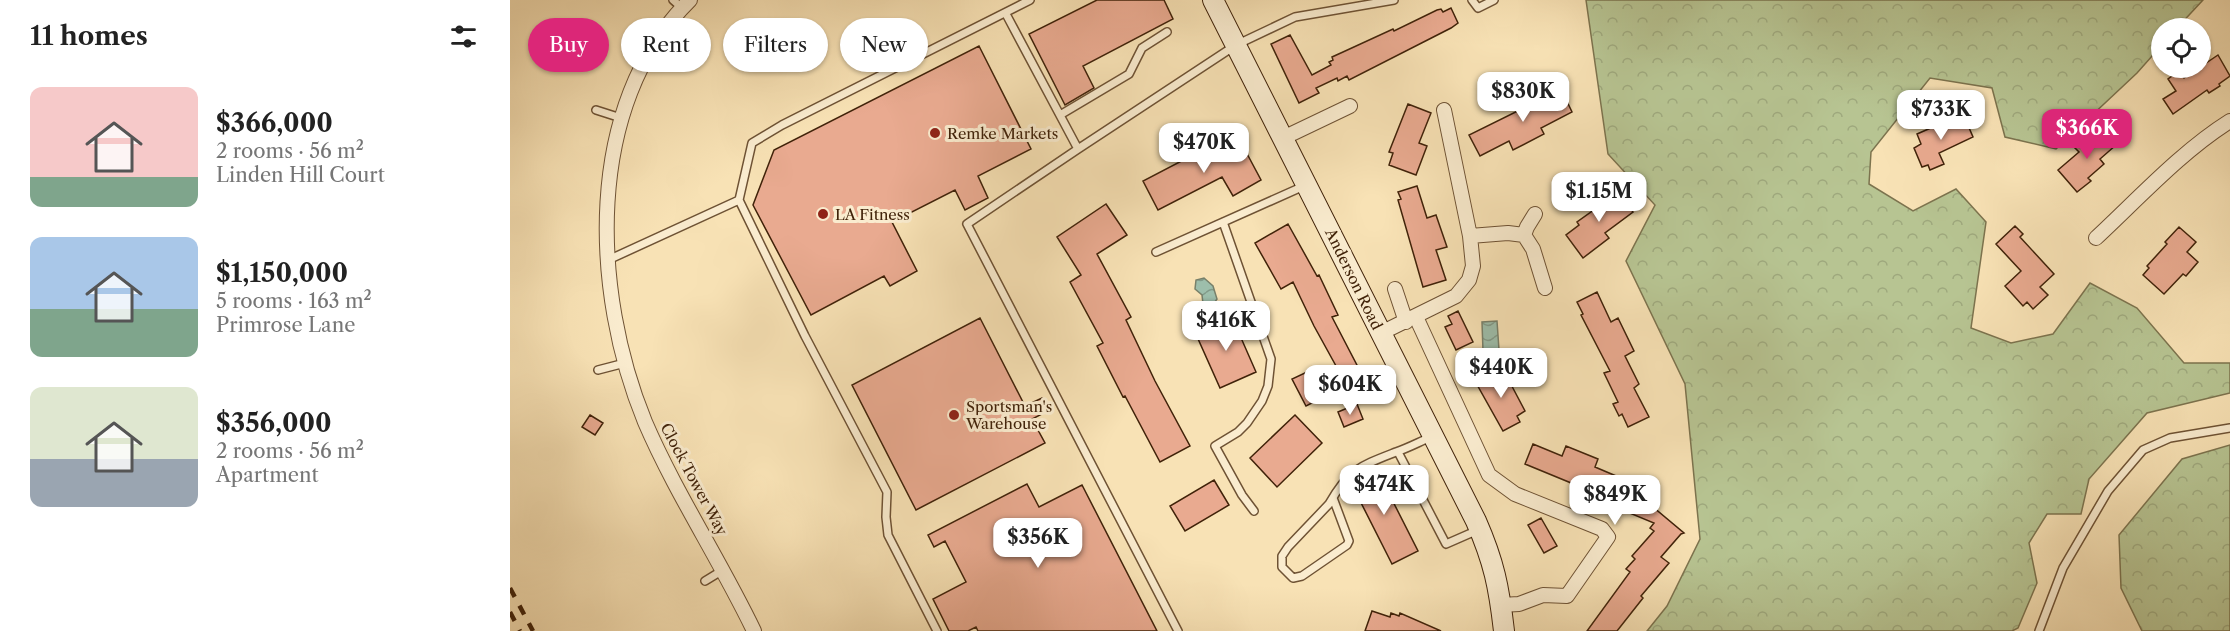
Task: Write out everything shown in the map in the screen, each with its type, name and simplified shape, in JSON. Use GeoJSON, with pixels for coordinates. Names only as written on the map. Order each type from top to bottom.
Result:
{"type":"FeatureCollection","features":[{"type":"Feature","properties":{"kind":"street","name":"Anderson Road"},"geometry":{"type":"LineString","coordinates":[[1214,0],[1480,530],[1497,580],[1504,631]]}},
{"type":"Feature","properties":{"kind":"street","name":"Clock Tower Way"},"geometry":{"type":"LineString","coordinates":[[682,3],[635,77],[621,118],[609,181],[607,243],[612,303],[625,363],[644,420],[659,454],[754,631]]}},
{"type":"Feature","properties":{"kind":"street"},"geometry":{"type":"LineString","coordinates":[[1283,138],[1350,106]]}},
{"type":"Feature","properties":{"kind":"street"},"geometry":{"type":"LineString","coordinates":[[1381,333],[1456,296],[1464,289],[1473,266],[1470,236],[1444,110]]}},
{"type":"Feature","properties":{"kind":"street"},"geometry":{"type":"LineString","coordinates":[[2096,238],[2174,166],[2230,121]]}},
{"type":"Feature","properties":{"kind":"street"},"geometry":{"type":"LineString","coordinates":[[1524,235],[1527,226],[1536,214]]}},
{"type":"Feature","properties":{"kind":"street"},"geometry":{"type":"LineString","coordinates":[[1470,236],[1509,233],[1524,235],[1533,249],[1545,288]]}},
{"type":"Feature","properties":{"kind":"street"},"geometry":{"type":"LineString","coordinates":[[1395,289],[1489,475],[1515,494],[1602,530],[1608,537],[1568,597],[1543,595],[1519,604],[1501,605]]}},
{"type":"Feature","properties":{"kind":"lane"},"geometry":{"type":"LineString","coordinates":[[937,631],[888,535],[887,492],[805,336],[739,200],[752,143],[814,109],[1030,0]]}},
{"type":"Feature","properties":{"kind":"lane"},"geometry":{"type":"LineString","coordinates":[[1178,631],[968,224],[1236,45],[1295,17],[1394,0]]}},
{"type":"Feature","properties":{"kind":"lane"},"geometry":{"type":"LineString","coordinates":[[1472,0],[1478,8],[1494,0]]}},
{"type":"Feature","properties":{"kind":"lane"},"geometry":{"type":"LineString","coordinates":[[1006,14],[1078,149]]}},
{"type":"Feature","properties":{"kind":"lane"},"geometry":{"type":"LineString","coordinates":[[1060,116],[1129,74],[1142,48],[1167,32]]}},
{"type":"Feature","properties":{"kind":"lane"},"geometry":{"type":"LineString","coordinates":[[596,110],[621,118]]}},
{"type":"Feature","properties":{"kind":"lane"},"geometry":{"type":"LineString","coordinates":[[1156,252],[1307,184]]}},
{"type":"Feature","properties":{"kind":"lane"},"geometry":{"type":"LineString","coordinates":[[608,260],[739,200]]}},
{"type":"Feature","properties":{"kind":"lane"},"geometry":{"type":"LineString","coordinates":[[1223,222],[1271,359],[1268,386],[1262,401],[1238,432],[1215,446],[1254,512]]}},
{"type":"Feature","properties":{"kind":"lane"},"geometry":{"type":"LineString","coordinates":[[598,370],[625,363]]}},
{"type":"Feature","properties":{"kind":"lane"},"geometry":{"type":"LineString","coordinates":[[2039,631],[2063,568],[2108,491],[2143,450],[2170,438],[2230,428]]}},
{"type":"Feature","properties":{"kind":"lane"},"geometry":{"type":"LineString","coordinates":[[1332,498],[1349,541],[1347,545],[1302,576],[1293,578],[1282,567],[1282,556],[1332,498],[1342,482],[1357,468],[1372,460],[1398,452],[1434,436]]}},
{"type":"Feature","properties":{"kind":"lane"},"geometry":{"type":"LineString","coordinates":[[1398,452],[1446,544],[1480,530]]}},
{"type":"Feature","properties":{"kind":"lane"},"geometry":{"type":"LineString","coordinates":[[705,581],[723,570]]}},
{"type":"Feature","properties":{"kind":"green space"},"geometry":{"type":"Polygon","coordinates":[[[1586,0],[2203,0],[2186,18],[2151,18],[2151,57],[2056,149],[2005,137],[1992,88],[1930,78],[1871,152],[1869,184],[1913,211],[1956,189],[1986,222],[1971,328],[2011,343],[2053,334],[2090,283],[2137,308],[2184,363],[2230,363],[2230,393],[2147,413],[2089,479],[2081,514],[2047,514],[2029,543],[2037,583],[2018,628],[2012,631],[1647,631],[1667,606],[1700,539],[1685,384],[1626,261],[1655,205],[1608,154],[1586,0]]]}},
{"type":"Feature","properties":{"kind":"green space"},"geometry":{"type":"Polygon","coordinates":[[[2230,445],[2230,631],[2142,631],[2121,588],[2119,535],[2182,459],[2230,445]]]}},
{"type":"Feature","properties":{"kind":"water"},"geometry":{"type":"Polygon","coordinates":[[[1204,278],[1213,286],[1217,299],[1212,306],[1203,304],[1202,295],[1195,289],[1196,280],[1204,278]]]}},
{"type":"Feature","properties":{"kind":"water"},"geometry":{"type":"Polygon","coordinates":[[[1497,321],[1499,350],[1483,351],[1482,322],[1497,321]]]}},
{"type":"Feature","properties":{"kind":"building"},"geometry":{"type":"Polygon","coordinates":[[[1097,0],[1164,0],[1173,19],[1083,66],[1094,88],[1065,105],[1029,34],[1097,0]]]}},
{"type":"Feature","properties":{"kind":"building"},"geometry":{"type":"Polygon","coordinates":[[[1451,8],[1458,23],[1451,28],[1349,80],[1347,76],[1338,81],[1337,78],[1316,88],[1319,93],[1299,103],[1271,44],[1290,35],[1312,75],[1331,65],[1329,62],[1333,60],[1332,57],[1437,10],[1441,9],[1443,12],[1451,8]]]}},
{"type":"Feature","properties":{"kind":"building"},"geometry":{"type":"Polygon","coordinates":[[[979,46],[1031,149],[978,176],[988,198],[965,210],[955,190],[892,222],[917,271],[890,286],[884,276],[811,315],[753,205],[774,150],[979,46]]]}},
{"type":"Feature","properties":{"kind":"building"},"geometry":{"type":"Polygon","coordinates":[[[2218,55],[2230,76],[2219,84],[2220,86],[2209,93],[2207,90],[2173,114],[2163,99],[2176,91],[2168,79],[2211,78],[2211,60],[2218,55]]]}},
{"type":"Feature","properties":{"kind":"building"},"geometry":{"type":"Polygon","coordinates":[[[1551,86],[1553,91],[1560,87],[1572,112],[1541,128],[1544,134],[1513,150],[1509,141],[1480,156],[1469,135],[1542,99],[1538,92],[1551,86]]]}},
{"type":"Feature","properties":{"kind":"building"},"geometry":{"type":"Polygon","coordinates":[[[1408,104],[1431,113],[1419,143],[1427,146],[1416,175],[1389,165],[1393,153],[1389,152],[1408,104]]]}},
{"type":"Feature","properties":{"kind":"building"},"geometry":{"type":"Polygon","coordinates":[[[1963,114],[1973,137],[1939,153],[1944,164],[1930,170],[1928,165],[1922,167],[1914,148],[1921,144],[1917,134],[1963,114]]]}},
{"type":"Feature","properties":{"kind":"building"},"geometry":{"type":"Polygon","coordinates":[[[2103,129],[2116,145],[2100,159],[2104,164],[2088,178],[2091,181],[2077,192],[2058,170],[2079,152],[2072,145],[2084,135],[2089,141],[2103,129]]]}},
{"type":"Feature","properties":{"kind":"building"},"geometry":{"type":"Polygon","coordinates":[[[1237,135],[1261,180],[1233,196],[1222,177],[1158,210],[1143,181],[1191,156],[1193,159],[1237,135]]]}},
{"type":"Feature","properties":{"kind":"building"},"geometry":{"type":"Polygon","coordinates":[[[1417,186],[1427,218],[1436,215],[1447,247],[1436,250],[1446,280],[1423,287],[1398,200],[1401,199],[1398,192],[1417,186]]]}},
{"type":"Feature","properties":{"kind":"building"},"geometry":{"type":"Polygon","coordinates":[[[1618,190],[1633,212],[1605,233],[1609,238],[1583,258],[1566,235],[1579,225],[1577,222],[1602,204],[1597,198],[1606,191],[1610,196],[1618,190]]]}},
{"type":"Feature","properties":{"kind":"building"},"geometry":{"type":"Polygon","coordinates":[[[1106,204],[1127,235],[1097,254],[1131,317],[1126,320],[1155,381],[1190,446],[1160,462],[1097,346],[1103,343],[1070,282],[1081,275],[1057,237],[1106,204]]]}},
{"type":"Feature","properties":{"kind":"building"},"geometry":{"type":"Polygon","coordinates":[[[1288,224],[1317,276],[1319,275],[1338,315],[1332,317],[1373,396],[1357,404],[1314,326],[1293,282],[1281,289],[1255,243],[1288,224]]]}},
{"type":"Feature","properties":{"kind":"building"},"geometry":{"type":"Polygon","coordinates":[[[2015,226],[2023,234],[2020,237],[2054,274],[2040,287],[2048,295],[2033,309],[2027,302],[2023,306],[2005,286],[2021,271],[1996,244],[2015,226]]]}},
{"type":"Feature","properties":{"kind":"building"},"geometry":{"type":"Polygon","coordinates":[[[2179,227],[2196,242],[2187,252],[2198,262],[2186,276],[2183,274],[2164,294],[2143,275],[2149,268],[2147,266],[2167,244],[2165,242],[2179,227]]]}},
{"type":"Feature","properties":{"kind":"building"},"geometry":{"type":"Polygon","coordinates":[[[1597,292],[1611,322],[1618,318],[1634,351],[1625,356],[1639,384],[1634,388],[1649,417],[1628,427],[1622,414],[1619,416],[1613,404],[1618,402],[1604,373],[1610,371],[1581,315],[1583,314],[1577,302],[1597,292]]]}},
{"type":"Feature","properties":{"kind":"building"},"geometry":{"type":"Polygon","coordinates":[[[1458,311],[1473,342],[1456,350],[1445,327],[1452,324],[1448,316],[1458,311]]]}},
{"type":"Feature","properties":{"kind":"building"},"geometry":{"type":"Polygon","coordinates":[[[1231,315],[1256,372],[1220,388],[1195,332],[1231,315]]]}},
{"type":"Feature","properties":{"kind":"building","name":"Sportsman's Warehouse"},"geometry":{"type":"Polygon","coordinates":[[[980,318],[1025,406],[1042,398],[1048,411],[1032,419],[1045,443],[916,510],[852,385],[980,318]]]}},
{"type":"Feature","properties":{"kind":"building"},"geometry":{"type":"Polygon","coordinates":[[[1496,369],[1501,378],[1506,375],[1525,411],[1517,416],[1520,422],[1503,431],[1475,381],[1496,369]]]}},
{"type":"Feature","properties":{"kind":"building"},"geometry":{"type":"Polygon","coordinates":[[[1307,372],[1320,399],[1306,406],[1292,379],[1307,372]]]}},
{"type":"Feature","properties":{"kind":"building"},"geometry":{"type":"Polygon","coordinates":[[[1357,404],[1363,419],[1344,427],[1338,412],[1357,404]]]}},
{"type":"Feature","properties":{"kind":"building"},"geometry":{"type":"Polygon","coordinates":[[[590,415],[603,423],[595,435],[582,427],[590,415]]]}},
{"type":"Feature","properties":{"kind":"building"},"geometry":{"type":"Polygon","coordinates":[[[1295,415],[1322,443],[1277,487],[1250,458],[1295,415]]]}},
{"type":"Feature","properties":{"kind":"building"},"geometry":{"type":"Polygon","coordinates":[[[1533,444],[1562,456],[1566,446],[1598,459],[1595,467],[1628,481],[1627,485],[1657,497],[1653,507],[1684,533],[1661,557],[1669,563],[1641,596],[1643,598],[1617,631],[1587,631],[1630,572],[1626,569],[1635,559],[1632,556],[1654,531],[1650,528],[1654,523],[1591,497],[1593,492],[1525,464],[1533,444]]]}},
{"type":"Feature","properties":{"kind":"building"},"geometry":{"type":"Polygon","coordinates":[[[1375,466],[1418,551],[1392,564],[1351,483],[1375,466]]]}},
{"type":"Feature","properties":{"kind":"building"},"geometry":{"type":"Polygon","coordinates":[[[1214,480],[1229,505],[1185,531],[1170,506],[1214,480]]]}},
{"type":"Feature","properties":{"kind":"building"},"geometry":{"type":"Polygon","coordinates":[[[1027,484],[1039,507],[1082,485],[1157,631],[978,631],[976,627],[968,631],[949,631],[933,599],[966,582],[945,541],[934,547],[928,535],[1027,484]]]}},
{"type":"Feature","properties":{"kind":"building"},"geometry":{"type":"Polygon","coordinates":[[[1541,518],[1557,546],[1544,553],[1528,525],[1541,518]]]}},
{"type":"Feature","properties":{"kind":"building"},"geometry":{"type":"Polygon","coordinates":[[[1372,611],[1390,617],[1391,613],[1399,616],[1400,613],[1441,631],[1365,631],[1372,611]]]}},
{"type":"Feature","properties":{"kind":"railway"},"geometry":{"type":"LineString","coordinates":[[510,588],[533,631]]}},
{"type":"Feature","properties":{"kind":"railway"},"geometry":{"type":"LineString","coordinates":[[510,612],[520,631]]}},
{"type":"Feature","properties":{"kind":"place","name":"Remke Markets"},"geometry":{"type":"Point","coordinates":[935,133]}},
{"type":"Feature","properties":{"kind":"place","name":"LA Fitness"},"geometry":{"type":"Point","coordinates":[823,214]}},
{"type":"Feature","properties":{"kind":"place","name":"Sportsman's Warehouse"},"geometry":{"type":"Point","coordinates":[954,415]}}]}
